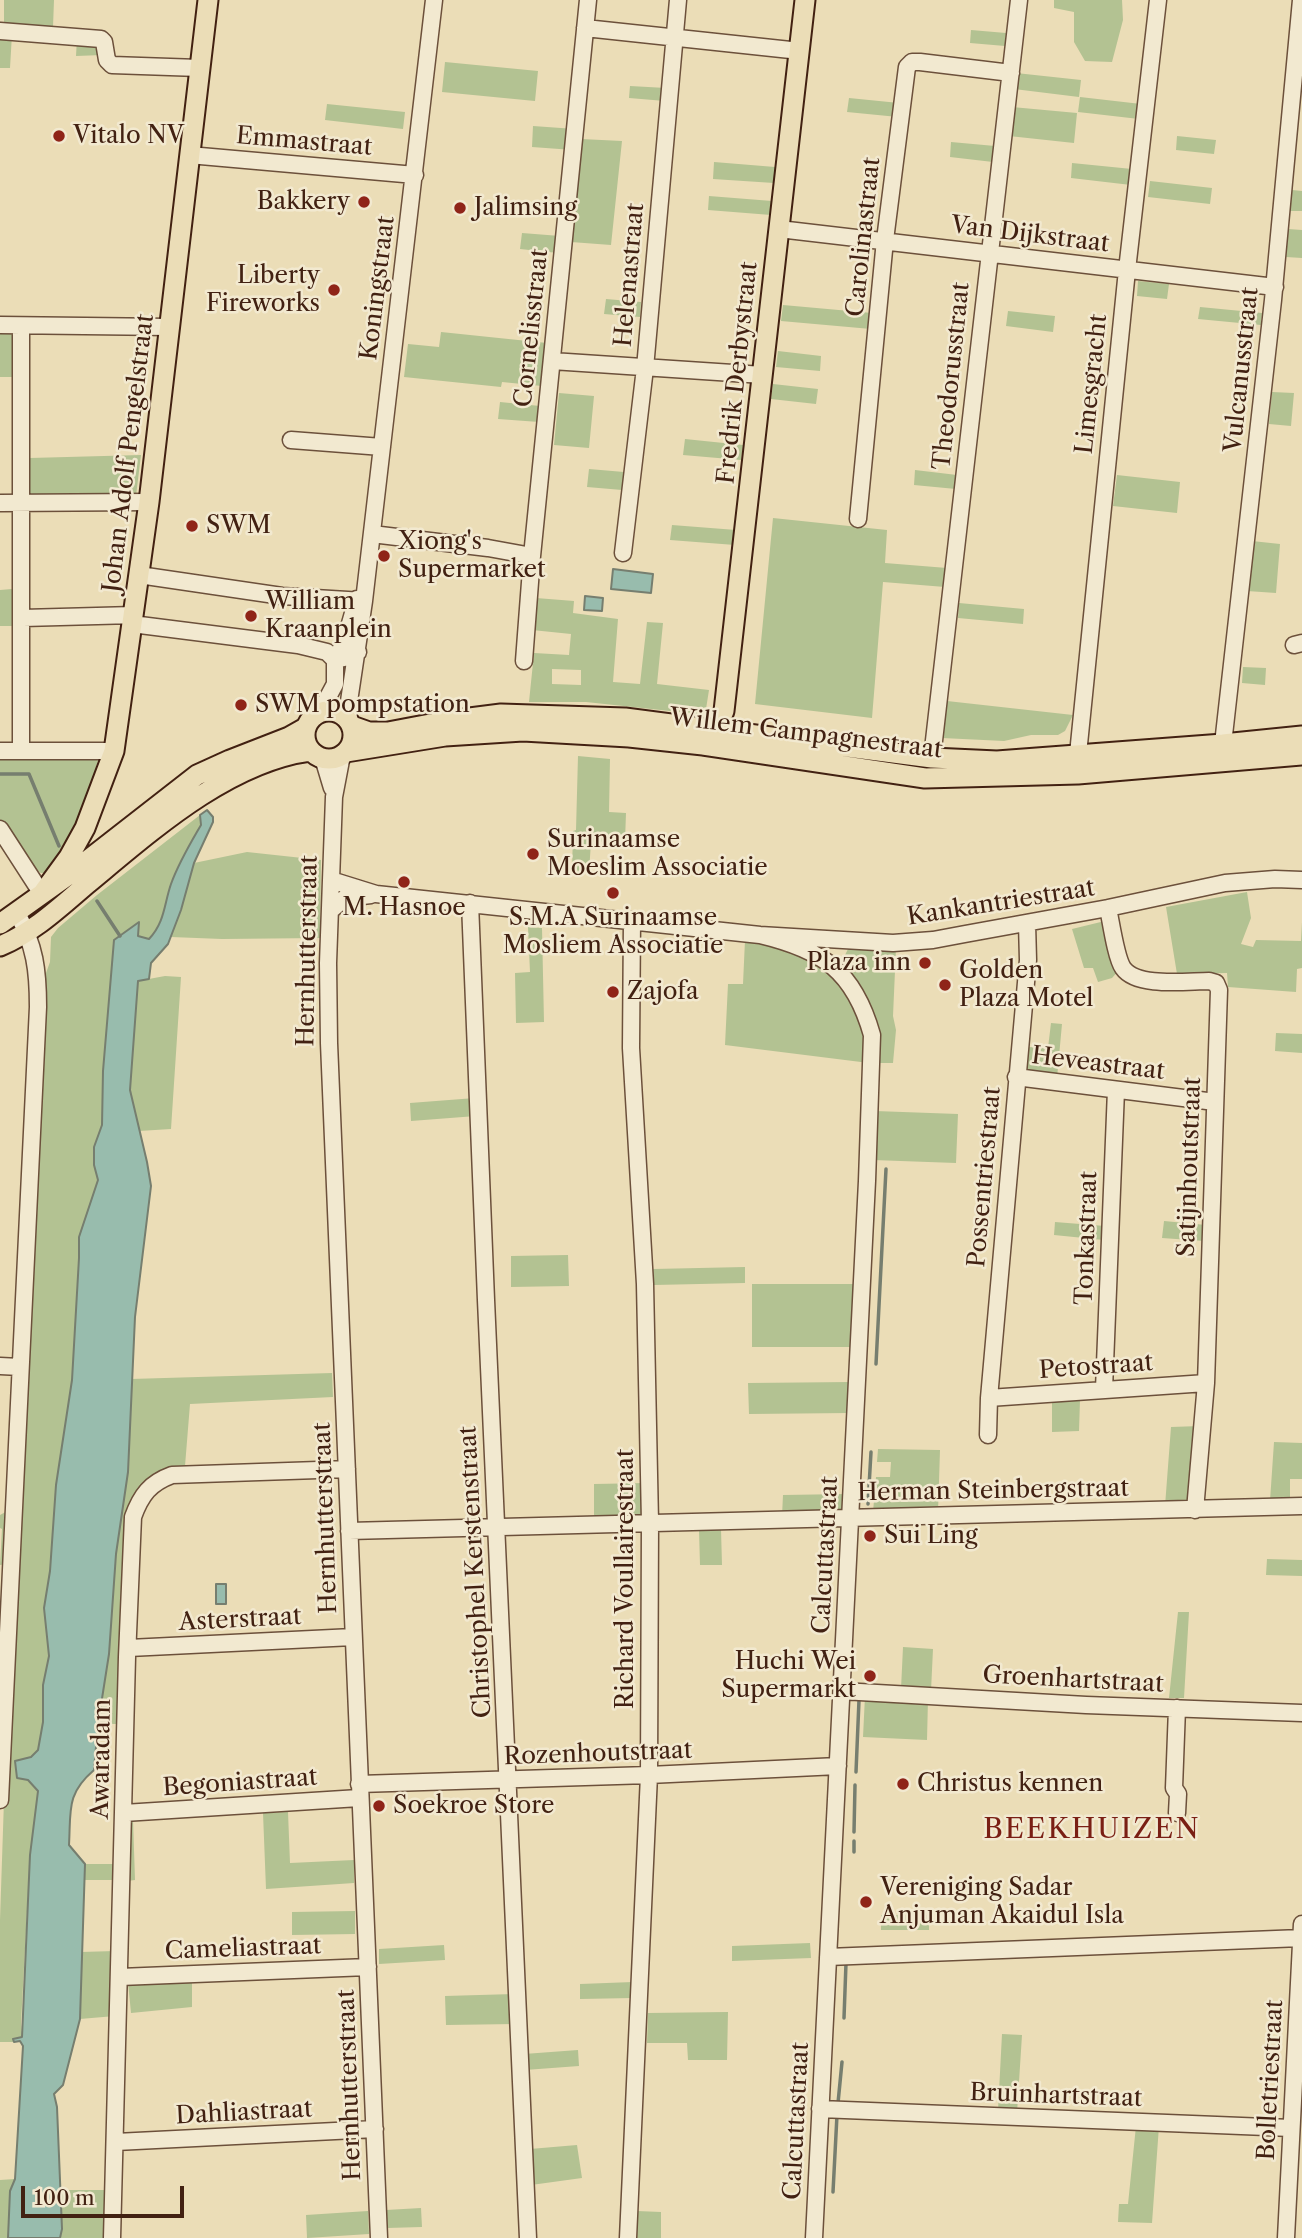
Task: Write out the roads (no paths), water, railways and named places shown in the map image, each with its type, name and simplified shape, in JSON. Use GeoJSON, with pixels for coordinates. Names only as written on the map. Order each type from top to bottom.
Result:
{"type":"FeatureCollection","features":[{"type":"Feature","properties":{"kind":"main road","name":"Johan Adolf Pengelstraat"},"geometry":{"type":"LineString","coordinates":[[42,894],[69,857],[85,828],[114,751],[149,502],[208,0]]}},
{"type":"Feature","properties":{"kind":"main road","name":"Fredrik Derbystraat"},"geometry":{"type":"LineString","coordinates":[[703,745],[717,728],[724,711],[805,0]]}},
{"type":"Feature","properties":{"kind":"main road"},"geometry":{"type":"LineString","coordinates":[[0,924],[197,775],[289,737],[305,728],[311,718],[320,712],[341,713],[350,723],[353,738],[330,754],[305,740],[305,728]]}},
{"type":"Feature","properties":{"kind":"main road","name":"Willem Campagnestraat"},"geometry":{"type":"LineString","coordinates":[[350,723],[369,732],[388,732],[501,714],[625,718],[932,758],[1077,765],[1223,744],[1302,736]]}},
{"type":"Feature","properties":{"kind":"main road","name":"Willem Campagnestraat"},"geometry":{"type":"LineString","coordinates":[[20,935],[92,881],[193,798],[229,779],[288,754],[330,754],[445,736],[523,731],[629,737],[703,745],[925,778],[1077,765],[1302,755]]}},
{"type":"Feature","properties":{"kind":"main road"},"geometry":{"type":"LineString","coordinates":[[288,754],[315,762],[332,788]]}},
{"type":"Feature","properties":{"kind":"street","name":"Koningstraat"},"geometry":{"type":"LineString","coordinates":[[320,712],[335,684],[335,660],[345,641],[366,582],[434,0]]}},
{"type":"Feature","properties":{"kind":"street","name":"Cornelisstraat"},"geometry":{"type":"LineString","coordinates":[[524,661],[532,556],[588,0]]}},
{"type":"Feature","properties":{"kind":"street","name":"Helenastraat"},"geometry":{"type":"LineString","coordinates":[[622,553],[645,368],[678,0]]}},
{"type":"Feature","properties":{"kind":"street","name":"Theodorusstraat"},"geometry":{"type":"LineString","coordinates":[[932,758],[1019,0]]}},
{"type":"Feature","properties":{"kind":"street","name":"Limesgracht"},"geometry":{"type":"LineString","coordinates":[[1077,765],[1127,271],[1158,0]]}},
{"type":"Feature","properties":{"kind":"street","name":"Vulcanusstraat"},"geometry":{"type":"LineString","coordinates":[[1223,744],[1275,287],[1301,0]]}},
{"type":"Feature","properties":{"kind":"street"},"geometry":{"type":"LineString","coordinates":[[585,28],[800,51]]}},
{"type":"Feature","properties":{"kind":"street"},"geometry":{"type":"LineString","coordinates":[[0,31],[101,39],[107,60],[112,65],[199,68]]}},
{"type":"Feature","properties":{"kind":"street","name":"Carolinastraat"},"geometry":{"type":"LineString","coordinates":[[858,519],[885,240],[907,67],[912,62],[920,62],[1011,73]]}},
{"type":"Feature","properties":{"kind":"street","name":"Emmastraat"},"geometry":{"type":"LineString","coordinates":[[189,155],[415,175]]}},
{"type":"Feature","properties":{"kind":"street","name":"Van Dijkstraat"},"geometry":{"type":"LineString","coordinates":[[779,229],[1275,287]]}},
{"type":"Feature","properties":{"kind":"street"},"geometry":{"type":"LineString","coordinates":[[0,326],[169,327]]}},
{"type":"Feature","properties":{"kind":"street"},"geometry":{"type":"LineString","coordinates":[[21,326],[21,751]]}},
{"type":"Feature","properties":{"kind":"street"},"geometry":{"type":"LineString","coordinates":[[552,361],[764,375]]}},
{"type":"Feature","properties":{"kind":"street"},"geometry":{"type":"LineString","coordinates":[[291,440],[382,446]]}},
{"type":"Feature","properties":{"kind":"street"},"geometry":{"type":"LineString","coordinates":[[0,502],[149,502]]}},
{"type":"Feature","properties":{"kind":"street"},"geometry":{"type":"LineString","coordinates":[[372,534],[532,556]]}},
{"type":"Feature","properties":{"kind":"street"},"geometry":{"type":"LineString","coordinates":[[139,575],[282,596],[360,601]]}},
{"type":"Feature","properties":{"kind":"street","name":"Koningstraat"},"geometry":{"type":"LineString","coordinates":[[350,723],[349,698],[358,652],[360,601]]}},
{"type":"Feature","properties":{"kind":"street"},"geometry":{"type":"LineString","coordinates":[[23,618],[133,619],[298,645],[327,652],[335,660],[353,656],[358,652]]}},
{"type":"Feature","properties":{"kind":"street"},"geometry":{"type":"LineString","coordinates":[[0,751],[114,751]]}},
{"type":"Feature","properties":{"kind":"street","name":"Hernhutterstraat"},"geometry":{"type":"LineString","coordinates":[[330,754],[332,788],[329,1043],[379,2238]]}},
{"type":"Feature","properties":{"kind":"street"},"geometry":{"type":"LineString","coordinates":[[0,829],[42,894]]}},
{"type":"Feature","properties":{"kind":"street","name":"Kankantriestraat"},"geometry":{"type":"LineString","coordinates":[[331,880],[376,894],[760,935],[893,943],[933,940],[1108,908],[1225,883],[1302,880]]}},
{"type":"Feature","properties":{"kind":"street"},"geometry":{"type":"LineString","coordinates":[[330,911],[345,898],[376,894]]}},
{"type":"Feature","properties":{"kind":"street","name":"Christophel Kerstenstraat"},"geometry":{"type":"LineString","coordinates":[[470,903],[528,2238]]}},
{"type":"Feature","properties":{"kind":"street","name":"Satijnhoutstraat"},"geometry":{"type":"LineString","coordinates":[[1108,908],[1123,968],[1131,975],[1149,981],[1209,981],[1216,983],[1219,990],[1206,1383],[1195,1510]]}},
{"type":"Feature","properties":{"kind":"street"},"geometry":{"type":"LineString","coordinates":[[0,1800],[38,1007],[36,958],[20,935],[17,913]]}},
{"type":"Feature","properties":{"kind":"street","name":"Richard Voullairestraat"},"geometry":{"type":"LineString","coordinates":[[628,2238],[649,1775],[650,1522],[645,1284],[631,1048],[632,920]]}},
{"type":"Feature","properties":{"kind":"street","name":"Possentriestraat"},"geometry":{"type":"LineString","coordinates":[[988,1434],[1016,1077],[1028,960],[1027,923]]}},
{"type":"Feature","properties":{"kind":"street"},"geometry":{"type":"LineString","coordinates":[[20,935],[36,958]]}},
{"type":"Feature","properties":{"kind":"street","name":"Calcuttastraat"},"geometry":{"type":"LineString","coordinates":[[760,935],[793,943],[817,954],[836,968],[867,1015],[872,1035],[851,1517],[814,2238]]}},
{"type":"Feature","properties":{"kind":"street"},"geometry":{"type":"LineString","coordinates":[[844,978],[837,958],[840,950],[851,941]]}},
{"type":"Feature","properties":{"kind":"street","name":"Heveastraat"},"geometry":{"type":"LineString","coordinates":[[1016,1077],[1215,1102]]}},
{"type":"Feature","properties":{"kind":"street","name":"Tonkastraat"},"geometry":{"type":"LineString","coordinates":[[1104,1389],[1116,1090]]}},
{"type":"Feature","properties":{"kind":"street"},"geometry":{"type":"LineString","coordinates":[[0,1366],[20,1367]]}},
{"type":"Feature","properties":{"kind":"street","name":"Petostraat"},"geometry":{"type":"LineString","coordinates":[[989,1398],[1206,1383]]}},
{"type":"Feature","properties":{"kind":"street","name":"Awaradam"},"geometry":{"type":"LineString","coordinates":[[113,2238],[133,1517],[147,1489],[158,1480],[172,1475],[347,1469]]}},
{"type":"Feature","properties":{"kind":"street","name":"Herman Steinbergstraat"},"geometry":{"type":"LineString","coordinates":[[349,1531],[1302,1506]]}},
{"type":"Feature","properties":{"kind":"street","name":"Asterstraat"},"geometry":{"type":"LineString","coordinates":[[128,1648],[353,1637]]}},
{"type":"Feature","properties":{"kind":"street","name":"Groenhartstraat"},"geometry":{"type":"LineString","coordinates":[[842,1690],[1302,1713]]}},
{"type":"Feature","properties":{"kind":"street"},"geometry":{"type":"LineString","coordinates":[[1177,1708],[1174,1788],[1178,1794],[1177,1813]]}},
{"type":"Feature","properties":{"kind":"street","name":"Rozenhoutstraat"},"geometry":{"type":"LineString","coordinates":[[359,1791],[508,1781],[838,1766]]}},
{"type":"Feature","properties":{"kind":"street","name":"Begoniastraat"},"geometry":{"type":"LineString","coordinates":[[124,1813],[359,1791]]}},
{"type":"Feature","properties":{"kind":"street","name":"Bolletriestraat"},"geometry":{"type":"LineString","coordinates":[[1286,2238],[1302,1924]]}},
{"type":"Feature","properties":{"kind":"street"},"geometry":{"type":"LineString","coordinates":[[828,1957],[1301,1938]]}},
{"type":"Feature","properties":{"kind":"street","name":"Cameliastraat"},"geometry":{"type":"LineString","coordinates":[[120,1977],[368,1967]]}},
{"type":"Feature","properties":{"kind":"street","name":"Bruinhartstraat"},"geometry":{"type":"LineString","coordinates":[[820,2109],[1291,2128]]}},
{"type":"Feature","properties":{"kind":"street","name":"Dahliastraat"},"geometry":{"type":"LineString","coordinates":[[116,2142],[375,2129]]}},
{"type":"Feature","properties":{"kind":"waterway"},"geometry":{"type":"LineString","coordinates":[[0,774],[29,774],[59,846]]}},
{"type":"Feature","properties":{"kind":"waterway"},"geometry":{"type":"LineString","coordinates":[[97,901],[120,936]]}},
{"type":"Feature","properties":{"kind":"waterway"},"geometry":{"type":"LineString","coordinates":[[876,1364],[886,1169]]}},
{"type":"Feature","properties":{"kind":"waterway"},"geometry":{"type":"LineString","coordinates":[[868,1504],[871,1452]]}},
{"type":"Feature","properties":{"kind":"waterway"},"geometry":{"type":"LineString","coordinates":[[856,1772],[859,1700]]}},
{"type":"Feature","properties":{"kind":"waterway"},"geometry":{"type":"LineString","coordinates":[[854,1832],[855,1785]]}},
{"type":"Feature","properties":{"kind":"waterway"},"geometry":{"type":"LineString","coordinates":[[854,1841],[854,1852]]}},
{"type":"Feature","properties":{"kind":"waterway"},"geometry":{"type":"LineString","coordinates":[[844,2018],[846,1963]]}},
{"type":"Feature","properties":{"kind":"waterway"},"geometry":{"type":"LineString","coordinates":[[838,2103],[842,2062]]}},
{"type":"Feature","properties":{"kind":"waterway"},"geometry":{"type":"LineString","coordinates":[[833,2192],[837,2115]]}},
{"type":"Feature","properties":{"kind":"place","name":"Vitalo NV"},"geometry":{"type":"Point","coordinates":[59,136]}},
{"type":"Feature","properties":{"kind":"place","name":"Bakkery"},"geometry":{"type":"Point","coordinates":[364,202]}},
{"type":"Feature","properties":{"kind":"place","name":"Jalimsing"},"geometry":{"type":"Point","coordinates":[460,208]}},
{"type":"Feature","properties":{"kind":"place","name":"Liberty Fireworks"},"geometry":{"type":"Point","coordinates":[334,290]}},
{"type":"Feature","properties":{"kind":"place","name":"SWM"},"geometry":{"type":"Point","coordinates":[192,526]}},
{"type":"Feature","properties":{"kind":"place","name":"Xiong's Supermarket"},"geometry":{"type":"Point","coordinates":[384,556]}},
{"type":"Feature","properties":{"kind":"place","name":"William Kraanplein"},"geometry":{"type":"Point","coordinates":[251,616]}},
{"type":"Feature","properties":{"kind":"place","name":"SWM pompstation"},"geometry":{"type":"Point","coordinates":[241,705]}},
{"type":"Feature","properties":{"kind":"place","name":"Surinaamse Moeslim Associatie"},"geometry":{"type":"Point","coordinates":[533,854]}},
{"type":"Feature","properties":{"kind":"place","name":"M. Hasnoe"},"geometry":{"type":"Point","coordinates":[404,882]}},
{"type":"Feature","properties":{"kind":"place","name":"S.M.A Surinaamse Mosliem Associatie"},"geometry":{"type":"Point","coordinates":[613,893]}},
{"type":"Feature","properties":{"kind":"place","name":"Plaza inn"},"geometry":{"type":"Point","coordinates":[925,963]}},
{"type":"Feature","properties":{"kind":"place","name":"Golden Plaza Motel"},"geometry":{"type":"Point","coordinates":[945,985]}},
{"type":"Feature","properties":{"kind":"place","name":"Zajofa"},"geometry":{"type":"Point","coordinates":[613,992]}},
{"type":"Feature","properties":{"kind":"place","name":"Sui Ling"},"geometry":{"type":"Point","coordinates":[870,1536]}},
{"type":"Feature","properties":{"kind":"place","name":"Huchi Wei Supermarkt"},"geometry":{"type":"Point","coordinates":[870,1676]}},
{"type":"Feature","properties":{"kind":"place","name":"Christus kennen"},"geometry":{"type":"Point","coordinates":[903,1784]}},
{"type":"Feature","properties":{"kind":"place","name":"Soekroe Store"},"geometry":{"type":"Point","coordinates":[379,1806]}},
{"type":"Feature","properties":{"kind":"place","name":"Vereniging Sadar Anjuman Akaidul Isla"},"geometry":{"type":"Point","coordinates":[866,1902]}},
{"type":"Feature","properties":{"kind":"district","name":"BEEKHUIZEN"},"geometry":{"type":"Point","coordinates":[1092,1830]}}]}
